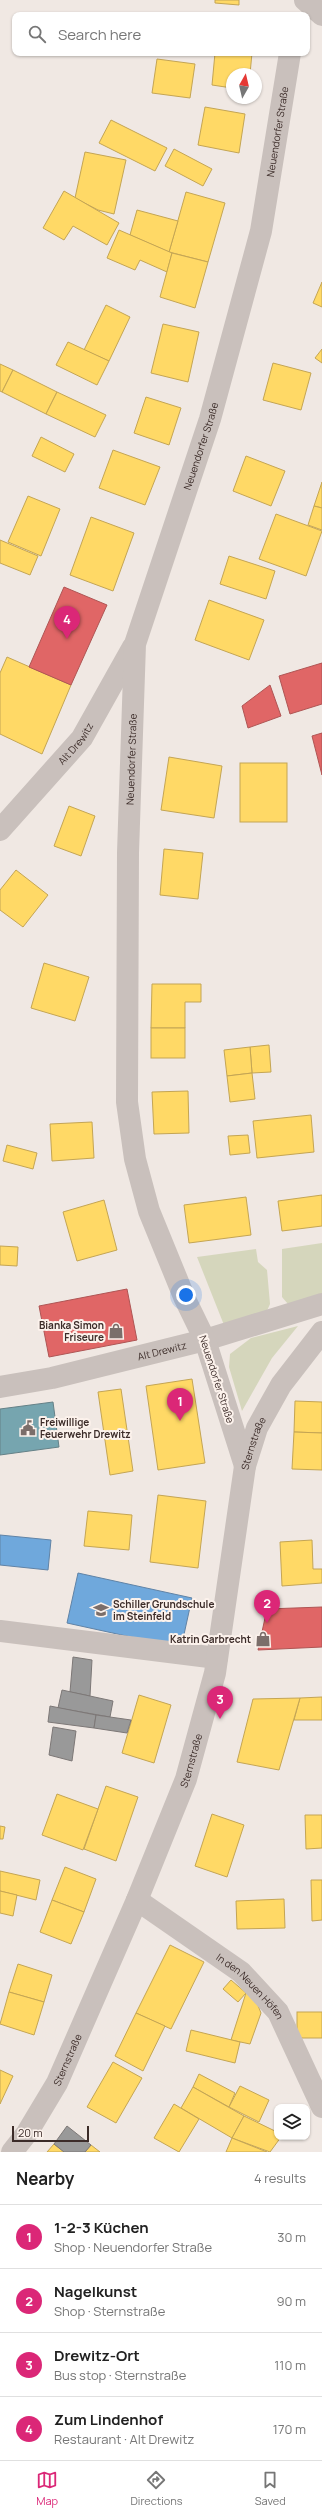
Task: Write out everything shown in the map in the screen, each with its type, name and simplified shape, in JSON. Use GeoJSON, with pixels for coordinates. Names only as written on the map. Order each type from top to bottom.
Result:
{"type":"FeatureCollection","features":[{"type":"Feature","properties":{"kind":"street"},"geometry":{"type":"LineString","coordinates":[[295,12],[297,0]]}},
{"type":"Feature","properties":{"kind":"street"},"geometry":{"type":"LineString","coordinates":[[305,0],[322,15]]}},
{"type":"Feature","properties":{"kind":"street","name":"Neuendorfer Straße"},"geometry":{"type":"LineString","coordinates":[[245,1466],[205,1340],[185,1299],[149,1211],[135,1159],[128,1102],[128,853],[135,644],[210,419],[261,231],[290,56]]}},
{"type":"Feature","properties":{"kind":"street","name":"Alt Drewitz"},"geometry":{"type":"LineString","coordinates":[[0,830],[82,738],[135,644]]}},
{"type":"Feature","properties":{"kind":"street","name":"Alt Drewitz"},"geometry":{"type":"LineString","coordinates":[[0,1387],[52,1378],[205,1340],[322,1304]]}},
{"type":"Feature","properties":{"kind":"street","name":"Sternstraße"},"geometry":{"type":"LineString","coordinates":[[12,2152],[27,2133],[57,2083],[137,1900],[186,1779],[205,1714],[217,1658],[245,1466],[257,1428],[281,1385],[322,1332]]}},
{"type":"Feature","properties":{"kind":"street"},"geometry":{"type":"LineString","coordinates":[[0,1631],[217,1658]]}},
{"type":"Feature","properties":{"kind":"street","name":"In den Neuen Höfen"},"geometry":{"type":"LineString","coordinates":[[137,1900],[241,1972],[278,2012],[322,2107]]}},
{"type":"Feature","properties":{"kind":"green space"},"geometry":{"type":"Polygon","coordinates":[[[322,1243],[322,1294],[288,1304],[282,1297],[282,1249],[322,1243]]]}},
{"type":"Feature","properties":{"kind":"green space"},"geometry":{"type":"Polygon","coordinates":[[[256,1249],[258,1262],[267,1270],[270,1304],[266,1313],[224,1325],[197,1257],[256,1249]]]}},
{"type":"Feature","properties":{"kind":"green space"},"geometry":{"type":"Polygon","coordinates":[[[298,1326],[272,1358],[242,1411],[229,1367],[230,1354],[251,1338],[298,1326]]]}},
{"type":"Feature","properties":{"kind":"building: Homes"},"geometry":{"type":"Polygon","coordinates":[[[215,0],[239,0],[239,5],[215,3],[215,0]]]}},
{"type":"Feature","properties":{"kind":"building: Homes"},"geometry":{"type":"Polygon","coordinates":[[[215,56],[252,56],[251,68],[226,68],[226,87],[212,85],[215,56]]]}},
{"type":"Feature","properties":{"kind":"building: Homes"},"geometry":{"type":"Polygon","coordinates":[[[157,59],[195,64],[190,98],[152,93],[157,59]]]}},
{"type":"Feature","properties":{"kind":"building: Homes"},"geometry":{"type":"Polygon","coordinates":[[[205,107],[245,114],[239,153],[198,145],[205,107]]]}},
{"type":"Feature","properties":{"kind":"building: Homes"},"geometry":{"type":"Polygon","coordinates":[[[111,120],[167,148],[155,171],[99,143],[111,120]]]}},
{"type":"Feature","properties":{"kind":"building: Homes"},"geometry":{"type":"Polygon","coordinates":[[[174,149],[212,169],[203,186],[165,166],[174,149]]]}},
{"type":"Feature","properties":{"kind":"building: Homes"},"geometry":{"type":"Polygon","coordinates":[[[85,152],[126,160],[114,214],[98,210],[75,198],[85,152]]]}},
{"type":"Feature","properties":{"kind":"building: Homes"},"geometry":{"type":"Polygon","coordinates":[[[64,191],[119,223],[107,245],[73,226],[64,240],[43,228],[64,191]]]}},
{"type":"Feature","properties":{"kind":"building: Homes"},"geometry":{"type":"Polygon","coordinates":[[[186,192],[225,203],[208,262],[169,252],[186,192]]]}},
{"type":"Feature","properties":{"kind":"building: Homes"},"geometry":{"type":"Polygon","coordinates":[[[137,210],[178,221],[169,252],[130,235],[137,210]]]}},
{"type":"Feature","properties":{"kind":"building: Homes"},"geometry":{"type":"Polygon","coordinates":[[[119,230],[172,253],[167,272],[140,260],[135,270],[107,258],[119,230]]]}},
{"type":"Feature","properties":{"kind":"building: Homes"},"geometry":{"type":"Polygon","coordinates":[[[172,253],[208,262],[195,308],[160,297],[172,253]]]}},
{"type":"Feature","properties":{"kind":"building: Homes"},"geometry":{"type":"Polygon","coordinates":[[[322,282],[322,307],[313,303],[322,282]]]}},
{"type":"Feature","properties":{"kind":"building: Homes"},"geometry":{"type":"Polygon","coordinates":[[[106,305],[130,317],[109,361],[84,350],[106,305]]]}},
{"type":"Feature","properties":{"kind":"building: Homes"},"geometry":{"type":"Polygon","coordinates":[[[163,324],[199,332],[188,382],[151,373],[163,324]]]}},
{"type":"Feature","properties":{"kind":"building: Homes"},"geometry":{"type":"Polygon","coordinates":[[[68,342],[109,361],[97,385],[56,365],[68,342]]]}},
{"type":"Feature","properties":{"kind":"building: Homes"},"geometry":{"type":"Polygon","coordinates":[[[322,349],[322,363],[315,358],[322,349]]]}},
{"type":"Feature","properties":{"kind":"building: Homes"},"geometry":{"type":"Polygon","coordinates":[[[273,363],[311,373],[301,410],[263,400],[273,363]]]}},
{"type":"Feature","properties":{"kind":"building: Homes"},"geometry":{"type":"Polygon","coordinates":[[[0,364],[13,370],[2,392],[0,391],[0,364]]]}},
{"type":"Feature","properties":{"kind":"building: Homes"},"geometry":{"type":"Polygon","coordinates":[[[13,370],[57,392],[46,414],[2,392],[13,370]]]}},
{"type":"Feature","properties":{"kind":"building: Homes"},"geometry":{"type":"Polygon","coordinates":[[[57,392],[106,415],[95,437],[46,414],[57,392]]]}},
{"type":"Feature","properties":{"kind":"building: Homes"},"geometry":{"type":"Polygon","coordinates":[[[146,397],[181,408],[169,445],[134,433],[146,397]]]}},
{"type":"Feature","properties":{"kind":"building: Homes"},"geometry":{"type":"Polygon","coordinates":[[[41,437],[74,454],[65,472],[32,456],[41,437]]]}},
{"type":"Feature","properties":{"kind":"building: Homes"},"geometry":{"type":"Polygon","coordinates":[[[113,450],[160,467],[145,505],[99,488],[113,450]]]}},
{"type":"Feature","properties":{"kind":"building: Homes"},"geometry":{"type":"Polygon","coordinates":[[[246,456],[285,471],[271,506],[233,491],[246,456]]]}},
{"type":"Feature","properties":{"kind":"building: Homes"},"geometry":{"type":"Polygon","coordinates":[[[322,482],[322,508],[314,506],[322,482]]]}},
{"type":"Feature","properties":{"kind":"building: Homes"},"geometry":{"type":"Polygon","coordinates":[[[28,496],[60,509],[41,556],[8,542],[28,496]]]}},
{"type":"Feature","properties":{"kind":"building: Homes"},"geometry":{"type":"Polygon","coordinates":[[[314,506],[322,508],[322,530],[308,525],[314,506]]]}},
{"type":"Feature","properties":{"kind":"building: Homes"},"geometry":{"type":"Polygon","coordinates":[[[276,514],[322,531],[306,576],[259,559],[276,514]]]}},
{"type":"Feature","properties":{"kind":"building: Homes"},"geometry":{"type":"Polygon","coordinates":[[[91,517],[134,533],[113,591],[70,575],[91,517]]]}},
{"type":"Feature","properties":{"kind":"building: Homes"},"geometry":{"type":"Polygon","coordinates":[[[0,540],[38,556],[30,575],[0,563],[0,540]]]}},
{"type":"Feature","properties":{"kind":"building: Homes"},"geometry":{"type":"Polygon","coordinates":[[[229,556],[275,571],[266,599],[220,584],[229,556]]]}},
{"type":"Feature","properties":{"kind":"building: Homes"},"geometry":{"type":"Polygon","coordinates":[[[209,600],[264,620],[249,660],[195,640],[209,600]]]}},
{"type":"Feature","properties":{"kind":"building: Homes"},"geometry":{"type":"Polygon","coordinates":[[[7,657],[71,685],[42,754],[0,734],[0,673],[7,657]]]}},
{"type":"Feature","properties":{"kind":"building: Homes"},"geometry":{"type":"Polygon","coordinates":[[[169,757],[222,766],[214,818],[161,810],[169,757]]]}},
{"type":"Feature","properties":{"kind":"building: Homes"},"geometry":{"type":"Polygon","coordinates":[[[240,763],[287,763],[287,822],[240,822],[240,763]]]}},
{"type":"Feature","properties":{"kind":"building: Homes"},"geometry":{"type":"Polygon","coordinates":[[[69,806],[95,816],[81,856],[54,846],[69,806]]]}},
{"type":"Feature","properties":{"kind":"building: Homes"},"geometry":{"type":"Polygon","coordinates":[[[164,849],[203,853],[198,899],[160,895],[164,849]]]}},
{"type":"Feature","properties":{"kind":"building: Homes"},"geometry":{"type":"Polygon","coordinates":[[[16,870],[48,895],[23,927],[0,910],[0,890],[16,870]]]}},
{"type":"Feature","properties":{"kind":"building: Homes"},"geometry":{"type":"Polygon","coordinates":[[[44,963],[89,977],[75,1021],[31,1008],[44,963]]]}},
{"type":"Feature","properties":{"kind":"building: Homes"},"geometry":{"type":"Polygon","coordinates":[[[152,984],[201,984],[201,1002],[185,1002],[185,1028],[151,1028],[152,984]]]}},
{"type":"Feature","properties":{"kind":"building: Homes"},"geometry":{"type":"Polygon","coordinates":[[[151,1028],[185,1028],[185,1058],[151,1058],[151,1028]]]}},
{"type":"Feature","properties":{"kind":"building: Homes"},"geometry":{"type":"Polygon","coordinates":[[[269,1045],[271,1072],[252,1073],[250,1047],[269,1045]]]}},
{"type":"Feature","properties":{"kind":"building: Homes"},"geometry":{"type":"Polygon","coordinates":[[[250,1047],[252,1073],[227,1076],[224,1050],[250,1047]]]}},
{"type":"Feature","properties":{"kind":"building: Homes"},"geometry":{"type":"Polygon","coordinates":[[[252,1073],[255,1099],[230,1102],[227,1076],[252,1073]]]}},
{"type":"Feature","properties":{"kind":"building: Homes"},"geometry":{"type":"Polygon","coordinates":[[[188,1091],[189,1133],[154,1134],[152,1092],[188,1091]]]}},
{"type":"Feature","properties":{"kind":"building: Homes"},"geometry":{"type":"Polygon","coordinates":[[[311,1115],[314,1152],[257,1158],[253,1121],[311,1115]]]}},
{"type":"Feature","properties":{"kind":"building: Homes"},"geometry":{"type":"Polygon","coordinates":[[[92,1122],[94,1158],[52,1161],[50,1124],[92,1122]]]}},
{"type":"Feature","properties":{"kind":"building: Homes"},"geometry":{"type":"Polygon","coordinates":[[[248,1135],[250,1153],[230,1155],[228,1136],[248,1135]]]}},
{"type":"Feature","properties":{"kind":"building: Homes"},"geometry":{"type":"Polygon","coordinates":[[[7,1145],[37,1153],[33,1169],[3,1161],[7,1145]]]}},
{"type":"Feature","properties":{"kind":"building: Homes"},"geometry":{"type":"Polygon","coordinates":[[[322,1195],[322,1226],[282,1231],[278,1201],[322,1195]]]}},
{"type":"Feature","properties":{"kind":"building: Homes"},"geometry":{"type":"Polygon","coordinates":[[[246,1197],[251,1235],[189,1243],[184,1205],[246,1197]]]}},
{"type":"Feature","properties":{"kind":"building: Homes"},"geometry":{"type":"Polygon","coordinates":[[[104,1200],[117,1250],[77,1261],[63,1212],[104,1200]]]}},
{"type":"Feature","properties":{"kind":"building: Homes"},"geometry":{"type":"Polygon","coordinates":[[[0,1246],[18,1247],[17,1266],[0,1265],[0,1246]]]}},
{"type":"Feature","properties":{"kind":"building: Homes"},"geometry":{"type":"Polygon","coordinates":[[[192,1379],[205,1463],[158,1470],[146,1386],[192,1379]]]}},
{"type":"Feature","properties":{"kind":"building: Homes"},"geometry":{"type":"Polygon","coordinates":[[[121,1389],[133,1471],[110,1475],[98,1392],[121,1389]]]}},
{"type":"Feature","properties":{"kind":"building: Homes"},"geometry":{"type":"Polygon","coordinates":[[[295,1401],[322,1402],[322,1433],[294,1432],[295,1401]]]}},
{"type":"Feature","properties":{"kind":"building: Homes"},"geometry":{"type":"Polygon","coordinates":[[[294,1432],[322,1433],[322,1470],[292,1469],[294,1432]]]}},
{"type":"Feature","properties":{"kind":"building: Homes"},"geometry":{"type":"Polygon","coordinates":[[[158,1495],[206,1501],[198,1568],[150,1562],[158,1495]]]}},
{"type":"Feature","properties":{"kind":"building: Homes"},"geometry":{"type":"Polygon","coordinates":[[[88,1511],[132,1515],[129,1550],[84,1546],[88,1511]]]}},
{"type":"Feature","properties":{"kind":"building: Homes"},"geometry":{"type":"Polygon","coordinates":[[[312,1540],[313,1569],[322,1569],[322,1583],[282,1586],[280,1542],[312,1540]]]}},
{"type":"Feature","properties":{"kind":"building: Homes"},"geometry":{"type":"Polygon","coordinates":[[[139,1695],[171,1705],[154,1763],[122,1753],[139,1695]]]}},
{"type":"Feature","properties":{"kind":"building: Homes"},"geometry":{"type":"Polygon","coordinates":[[[322,1697],[322,1720],[294,1720],[300,1698],[322,1697]]]}},
{"type":"Feature","properties":{"kind":"building: Homes"},"geometry":{"type":"Polygon","coordinates":[[[300,1698],[279,1770],[237,1762],[253,1699],[300,1698]]]}},
{"type":"Feature","properties":{"kind":"building: Homes"},"geometry":{"type":"Polygon","coordinates":[[[106,1786],[138,1797],[116,1861],[84,1849],[106,1786]]]}},
{"type":"Feature","properties":{"kind":"building: Homes"},"geometry":{"type":"Polygon","coordinates":[[[57,1794],[98,1809],[83,1850],[42,1835],[57,1794]]]}},
{"type":"Feature","properties":{"kind":"building: Homes"},"geometry":{"type":"Polygon","coordinates":[[[212,1814],[244,1825],[227,1877],[195,1866],[212,1814]]]}},
{"type":"Feature","properties":{"kind":"building: Homes"},"geometry":{"type":"Polygon","coordinates":[[[305,1815],[322,1815],[322,1848],[306,1849],[305,1815]]]}},
{"type":"Feature","properties":{"kind":"building: Homes"},"geometry":{"type":"Polygon","coordinates":[[[0,1826],[5,1827],[3,1839],[0,1839],[0,1826]]]}},
{"type":"Feature","properties":{"kind":"building: Homes"},"geometry":{"type":"Polygon","coordinates":[[[65,1867],[96,1879],[84,1912],[52,1900],[65,1867]]]}},
{"type":"Feature","properties":{"kind":"building: Homes"},"geometry":{"type":"Polygon","coordinates":[[[0,1871],[40,1880],[36,1900],[0,1891],[0,1871]]]}},
{"type":"Feature","properties":{"kind":"building: Homes"},"geometry":{"type":"Polygon","coordinates":[[[311,1880],[322,1880],[322,1920],[312,1921],[311,1880]]]}},
{"type":"Feature","properties":{"kind":"building: Homes"},"geometry":{"type":"Polygon","coordinates":[[[0,1891],[17,1895],[13,1916],[0,1913],[0,1891]]]}},
{"type":"Feature","properties":{"kind":"building: Homes"},"geometry":{"type":"Polygon","coordinates":[[[284,1899],[285,1928],[237,1929],[236,1901],[284,1899]]]}},
{"type":"Feature","properties":{"kind":"building: Homes"},"geometry":{"type":"Polygon","coordinates":[[[52,1900],[84,1912],[71,1944],[40,1932],[52,1900]]]}},
{"type":"Feature","properties":{"kind":"building: Homes"},"geometry":{"type":"Polygon","coordinates":[[[170,1945],[204,1962],[171,2029],[136,2013],[170,1945]]]}},
{"type":"Feature","properties":{"kind":"building: Homes"},"geometry":{"type":"Polygon","coordinates":[[[18,1964],[52,1975],[44,2002],[9,1992],[18,1964]]]}},
{"type":"Feature","properties":{"kind":"building: Homes"},"geometry":{"type":"Polygon","coordinates":[[[231,1980],[246,1993],[238,2002],[223,1989],[231,1980]]]}},
{"type":"Feature","properties":{"kind":"building: Homes"},"geometry":{"type":"Polygon","coordinates":[[[9,1992],[44,2002],[34,2035],[0,2024],[9,1992]]]}},
{"type":"Feature","properties":{"kind":"building: Homes"},"geometry":{"type":"Polygon","coordinates":[[[246,1993],[257,2003],[261,2013],[250,2044],[231,2040],[246,1993]]]}},
{"type":"Feature","properties":{"kind":"building: Homes"},"geometry":{"type":"Polygon","coordinates":[[[297,2012],[322,2012],[322,2038],[297,2038],[297,2012]]]}},
{"type":"Feature","properties":{"kind":"building: Homes"},"geometry":{"type":"Polygon","coordinates":[[[136,2013],[165,2026],[143,2071],[115,2056],[136,2013]]]}},
{"type":"Feature","properties":{"kind":"building: Homes"},"geometry":{"type":"Polygon","coordinates":[[[191,2030],[240,2042],[235,2063],[186,2051],[191,2030]]]}},
{"type":"Feature","properties":{"kind":"building: Homes"},"geometry":{"type":"Polygon","coordinates":[[[113,2062],[142,2078],[116,2123],[87,2107],[113,2062]]]}},
{"type":"Feature","properties":{"kind":"building: Homes"},"geometry":{"type":"Polygon","coordinates":[[[0,2070],[13,2076],[0,2104],[0,2070]]]}},
{"type":"Feature","properties":{"kind":"building: Homes"},"geometry":{"type":"Polygon","coordinates":[[[199,2074],[235,2093],[229,2107],[193,2087],[199,2074]]]}},
{"type":"Feature","properties":{"kind":"building: Homes"},"geometry":{"type":"Polygon","coordinates":[[[240,2086],[269,2100],[259,2122],[229,2107],[240,2086]]]}},
{"type":"Feature","properties":{"kind":"building: Homes"},"geometry":{"type":"Polygon","coordinates":[[[193,2087],[244,2116],[232,2138],[181,2108],[193,2087]]]}},
{"type":"Feature","properties":{"kind":"building: Homes"},"geometry":{"type":"Polygon","coordinates":[[[174,2104],[199,2119],[179,2152],[154,2138],[174,2104]]]}},
{"type":"Feature","properties":{"kind":"building: Homes"},"geometry":{"type":"Polygon","coordinates":[[[244,2116],[274,2131],[274,2140],[279,2140],[270,2152],[232,2138],[244,2116]]]}},
{"type":"Feature","properties":{"kind":"building: Homes"},"geometry":{"type":"Polygon","coordinates":[[[232,2138],[267,2152],[226,2152],[232,2138]]]}},
{"type":"Feature","properties":{"kind":"building: Homes"},"geometry":{"type":"Polygon","coordinates":[[[54,2144],[64,2152],[47,2152],[54,2144]]]}},
{"type":"Feature","properties":{"kind":"building: Homes"},"geometry":{"type":"Polygon","coordinates":[[[91,2145],[100,2152],[85,2152],[91,2145]]]}},
{"type":"Feature","properties":{"kind":"building: Shops"},"geometry":{"type":"Polygon","coordinates":[[[64,587],[107,605],[71,685],[29,667],[64,587]]]}},
{"type":"Feature","properties":{"kind":"building: Shops"},"geometry":{"type":"Polygon","coordinates":[[[322,663],[322,704],[290,714],[279,676],[322,663]]]}},
{"type":"Feature","properties":{"kind":"building: Shops"},"geometry":{"type":"Polygon","coordinates":[[[270,685],[281,716],[248,728],[242,706],[270,685]]]}},
{"type":"Feature","properties":{"kind":"building: Shops"},"geometry":{"type":"Polygon","coordinates":[[[322,733],[322,775],[312,736],[322,733]]]}},
{"type":"Feature","properties":{"kind":"building: Shops"},"geometry":{"type":"Polygon","coordinates":[[[127,1289],[137,1340],[49,1357],[39,1306],[127,1289]]]}},
{"type":"Feature","properties":{"kind":"building: Shops"},"geometry":{"type":"Polygon","coordinates":[[[322,1607],[322,1647],[258,1650],[267,1609],[322,1607]]]}},
{"type":"Feature","properties":{"kind":"building: Schools"},"geometry":{"type":"Polygon","coordinates":[[[0,1535],[51,1540],[48,1570],[0,1565],[0,1535]]]}},
{"type":"Feature","properties":{"kind":"building: Schools"},"geometry":{"type":"Polygon","coordinates":[[[78,1573],[192,1598],[181,1648],[67,1623],[78,1573]]]}},
{"type":"Feature","properties":{"kind":"building: Public","name":"Freiwillige Feuerwehr Drewitz"},"geometry":{"type":"Polygon","coordinates":[[[53,1402],[59,1447],[0,1455],[0,1409],[53,1402]]]}},
{"type":"Feature","properties":{"kind":"building: Industry"},"geometry":{"type":"Polygon","coordinates":[[[73,1657],[92,1660],[90,1696],[70,1692],[73,1657]]]}},
{"type":"Feature","properties":{"kind":"building: Industry"},"geometry":{"type":"Polygon","coordinates":[[[62,1690],[113,1701],[110,1717],[58,1708],[62,1690]]]}},
{"type":"Feature","properties":{"kind":"building: Industry"},"geometry":{"type":"Polygon","coordinates":[[[50,1706],[96,1715],[94,1728],[48,1722],[50,1706]]]}},
{"type":"Feature","properties":{"kind":"building: Industry"},"geometry":{"type":"Polygon","coordinates":[[[96,1715],[131,1720],[127,1733],[94,1728],[96,1715]]]}},
{"type":"Feature","properties":{"kind":"building: Industry"},"geometry":{"type":"Polygon","coordinates":[[[53,1727],[76,1731],[72,1761],[49,1755],[53,1727]]]}},
{"type":"Feature","properties":{"kind":"building: Industry"},"geometry":{"type":"Polygon","coordinates":[[[67,2126],[91,2145],[85,2152],[64,2152],[54,2144],[67,2126]]]}},
{"type":"Feature","properties":{"kind":"place","name":"Zum Lindenhof"},"geometry":{"type":"Point","coordinates":[67,639]}},
{"type":"Feature","properties":{"kind":"place","name":"Bianka Simon Friseure"},"geometry":{"type":"Point","coordinates":[116,1331]}},
{"type":"Feature","properties":{"kind":"place","name":"1-2-3 Küchen"},"geometry":{"type":"Point","coordinates":[180,1421]}},
{"type":"Feature","properties":{"kind":"place","name":"Freiwillige Feuerwehr Drewitz"},"geometry":{"type":"Point","coordinates":[28,1428]}},
{"type":"Feature","properties":{"kind":"place","name":"Schiller Grundschule im Steinfeld"},"geometry":{"type":"Point","coordinates":[101,1610]}},
{"type":"Feature","properties":{"kind":"place","name":"Nagelkunst"},"geometry":{"type":"Point","coordinates":[267,1623]}},
{"type":"Feature","properties":{"kind":"place","name":"Katrin Garbrecht"},"geometry":{"type":"Point","coordinates":[263,1639]}},
{"type":"Feature","properties":{"kind":"place","name":"Drewitz-Ort"},"geometry":{"type":"Point","coordinates":[220,1719]}}]}
